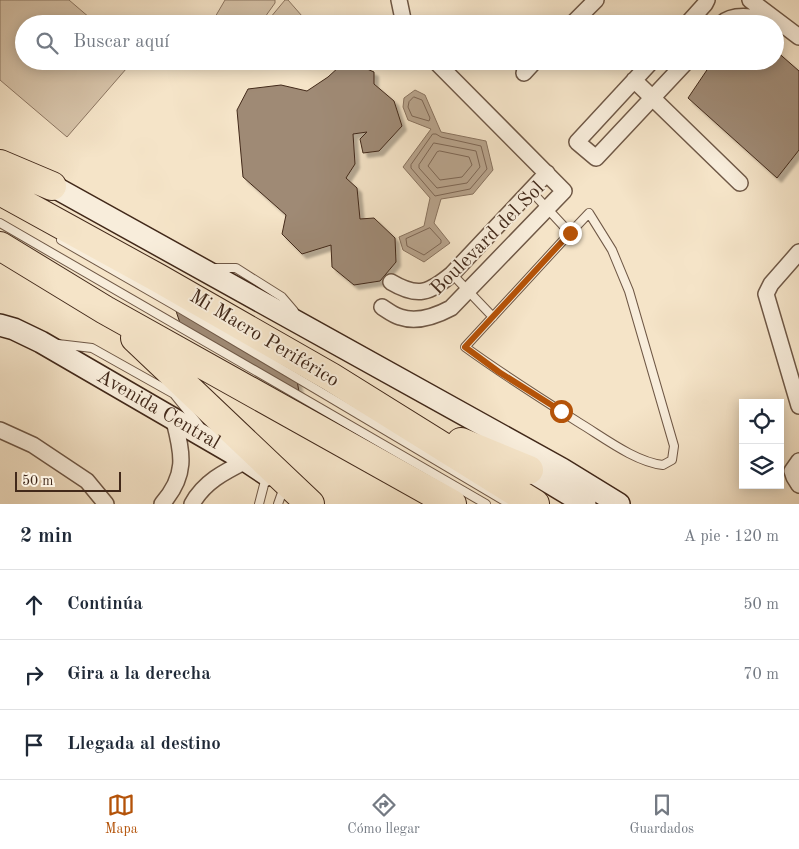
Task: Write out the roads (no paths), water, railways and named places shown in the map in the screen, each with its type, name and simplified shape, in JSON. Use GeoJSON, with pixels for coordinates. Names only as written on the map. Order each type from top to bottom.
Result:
{"type":"FeatureCollection","features":[{"type":"Feature","properties":{"kind":"highway"},"geometry":{"type":"LineString","coordinates":[[0,164],[52,186]]}},
{"type":"Feature","properties":{"kind":"highway"},"geometry":{"type":"LineString","coordinates":[[0,191],[158,278],[331,377],[535,504]]}},
{"type":"Feature","properties":{"kind":"highway"},"geometry":{"type":"LineString","coordinates":[[0,246],[105,310],[452,504]]}},
{"type":"Feature","properties":{"kind":"highway"},"geometry":{"type":"LineString","coordinates":[[105,310],[311,504]]}},
{"type":"Feature","properties":{"kind":"highway"},"geometry":{"type":"LineString","coordinates":[[331,377],[431,429],[529,470]]}},
{"type":"Feature","properties":{"kind":"main road"},"geometry":{"type":"LineString","coordinates":[[0,157],[562,469],[618,504]]}},
{"type":"Feature","properties":{"kind":"main road","name":"Avenida Central"},"geometry":{"type":"LineString","coordinates":[[0,325],[14,329],[41,342],[174,421],[246,461],[276,488],[311,504]]}},
{"type":"Feature","properties":{"kind":"main road"},"geometry":{"type":"LineString","coordinates":[[308,328],[358,364],[585,504]]}},
{"type":"Feature","properties":{"kind":"street"},"geometry":{"type":"LineString","coordinates":[[399,0],[402,15]]}},
{"type":"Feature","properties":{"kind":"street"},"geometry":{"type":"LineString","coordinates":[[581,15],[596,0]]}},
{"type":"Feature","properties":{"kind":"street"},"geometry":{"type":"LineString","coordinates":[[696,15],[706,0]]}},
{"type":"Feature","properties":{"kind":"street"},"geometry":{"type":"LineString","coordinates":[[750,0],[769,15]]}},
{"type":"Feature","properties":{"kind":"street"},"geometry":{"type":"LineString","coordinates":[[784,27],[799,38]]}},
{"type":"Feature","properties":{"kind":"street"},"geometry":{"type":"LineString","coordinates":[[444,70],[548,173]]}},
{"type":"Feature","properties":{"kind":"street"},"geometry":{"type":"LineString","coordinates":[[524,73],[527,70]]}},
{"type":"Feature","properties":{"kind":"street"},"geometry":{"type":"LineString","coordinates":[[643,70],[576,142],[596,158],[679,70]]}},
{"type":"Feature","properties":{"kind":"street"},"geometry":{"type":"LineString","coordinates":[[634,80],[740,183]]}},
{"type":"Feature","properties":{"kind":"street","name":"Boulevard del Sol"},"geometry":{"type":"LineString","coordinates":[[382,307],[400,318],[419,319],[436,316],[451,308],[564,191],[548,173],[452,274],[437,286],[420,292],[405,291],[391,282]]}},
{"type":"Feature","properties":{"kind":"street"},"geometry":{"type":"LineString","coordinates":[[799,252],[771,284],[766,294],[799,406]]}},
{"type":"Feature","properties":{"kind":"street"},"geometry":{"type":"LineString","coordinates":[[162,504],[173,491],[180,473],[181,456],[174,421]]}},
{"type":"Feature","properties":{"kind":"street"},"geometry":{"type":"LineString","coordinates":[[0,430],[33,445],[88,481],[106,504]]}},
{"type":"Feature","properties":{"kind":"street"},"geometry":{"type":"LineString","coordinates":[[173,491],[193,502],[206,484],[246,461]]}},
{"type":"Feature","properties":{"kind":"street"},"geometry":{"type":"LineString","coordinates":[[798,484],[792,471],[799,461]]}},
{"type":"Feature","properties":{"kind":"lane"},"geometry":{"type":"LineString","coordinates":[[531,191],[570,233]]}},
{"type":"Feature","properties":{"kind":"lane"},"geometry":{"type":"LineString","coordinates":[[589,213],[612,250],[629,291],[674,446],[672,460],[664,465],[650,464],[610,442],[499,372],[465,347],[570,233],[589,213]]}},
{"type":"Feature","properties":{"kind":"lane","name":"Mi Macro Periférico"},"geometry":{"type":"LineString","coordinates":[[0,223],[486,504]]}},
{"type":"Feature","properties":{"kind":"lane","name":"Mi Macro Periférico"},"geometry":{"type":"LineString","coordinates":[[50,234],[174,305],[509,504]]}},
{"type":"Feature","properties":{"kind":"lane"},"geometry":{"type":"LineString","coordinates":[[452,274],[493,317]]}},
{"type":"Feature","properties":{"kind":"lane"},"geometry":{"type":"LineString","coordinates":[[41,342],[92,348],[174,394],[214,443]]}},
{"type":"Feature","properties":{"kind":"lane"},"geometry":{"type":"LineString","coordinates":[[259,504],[276,488]]}},
{"type":"Feature","properties":{"kind":"water"},"geometry":{"type":"Polygon","coordinates":[[[415,90],[425,95],[441,132],[486,141],[493,170],[473,194],[441,199],[434,223],[450,243],[424,262],[403,250],[399,237],[424,226],[430,198],[403,167],[431,129],[408,120],[403,107],[404,98],[415,90]]]}}]}
